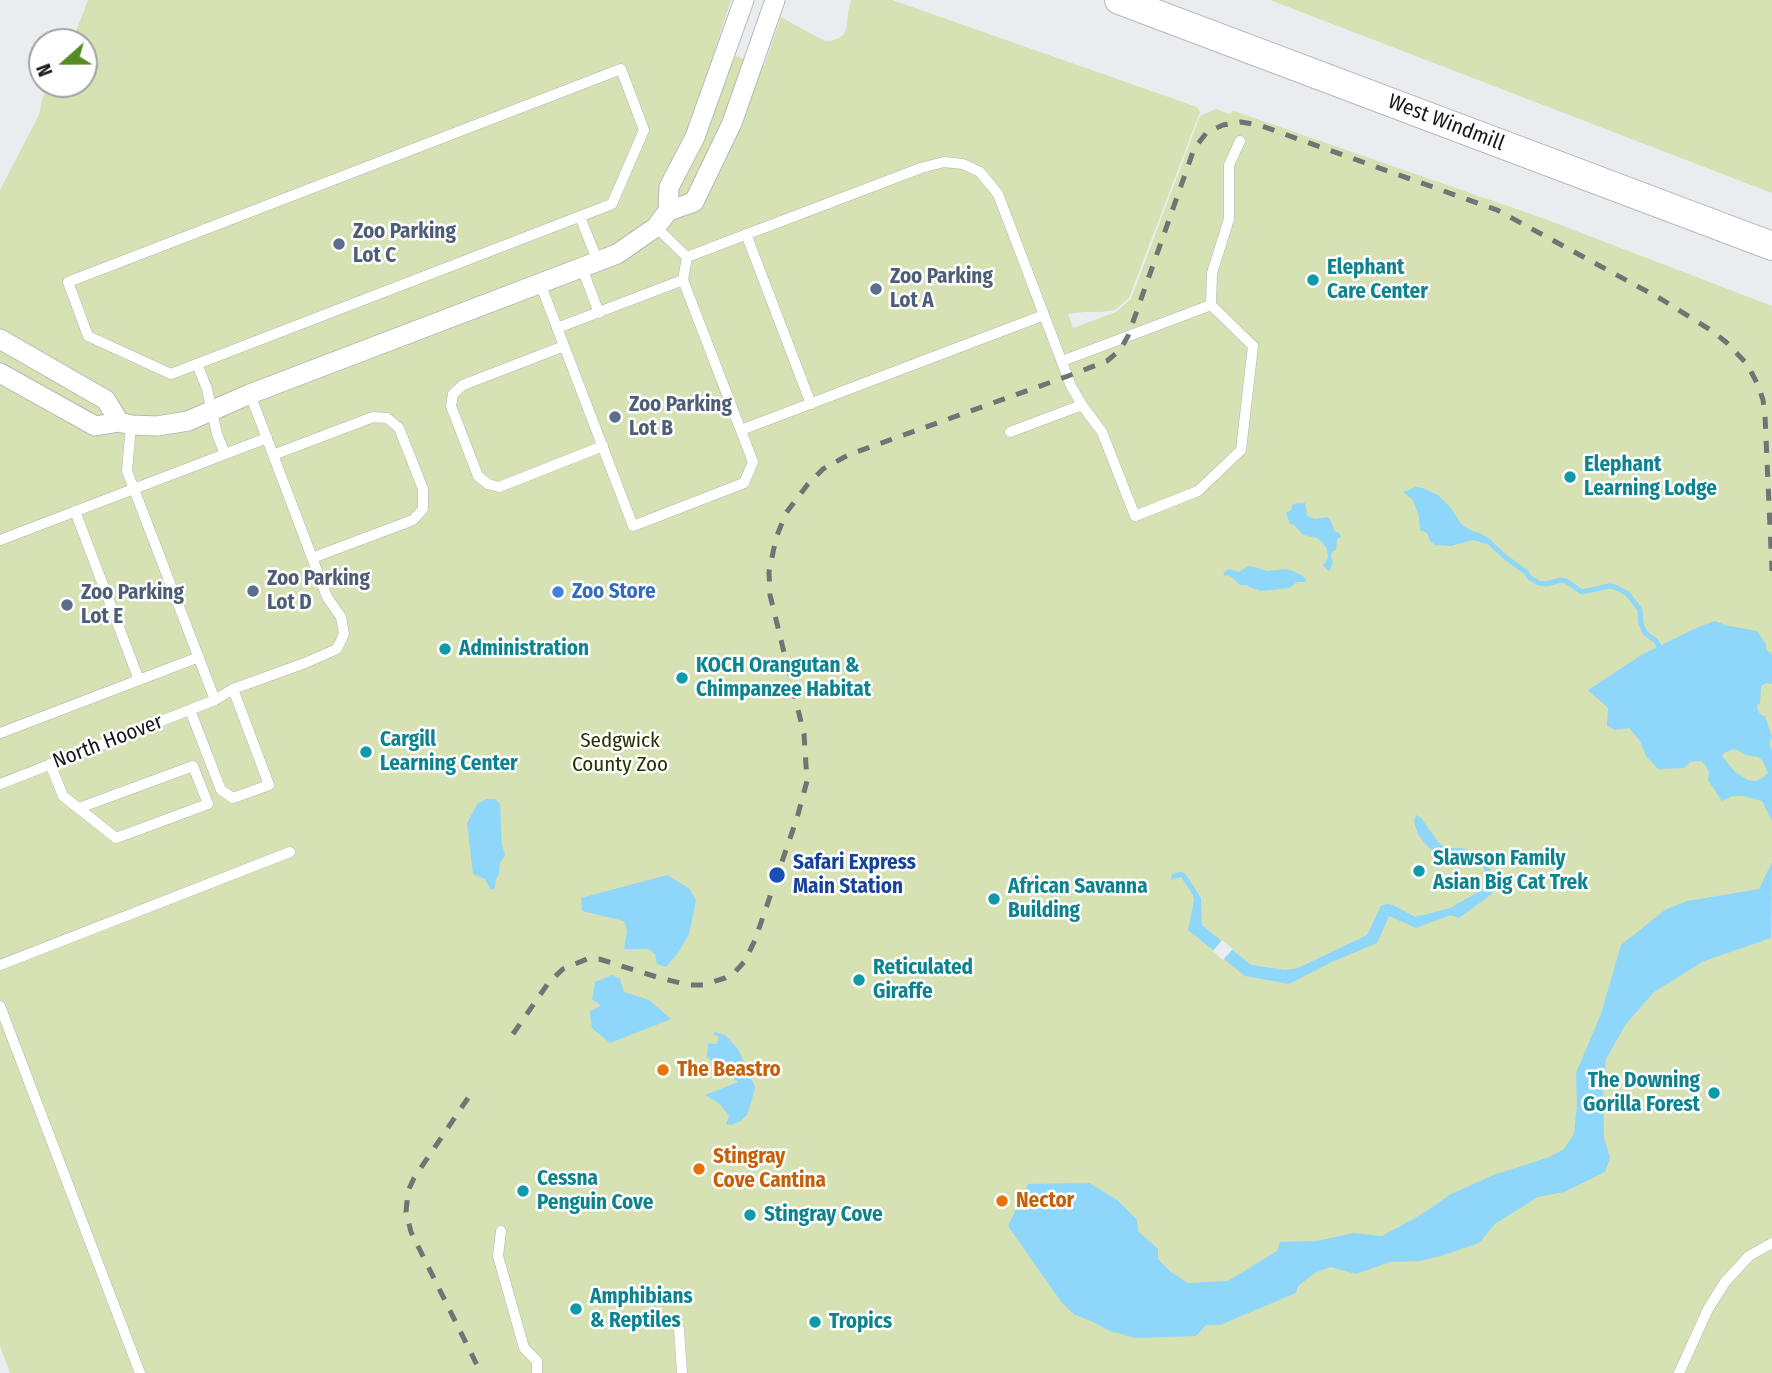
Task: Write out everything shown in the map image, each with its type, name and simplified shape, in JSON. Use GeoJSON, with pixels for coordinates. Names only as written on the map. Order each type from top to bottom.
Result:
{"type":"FeatureCollection","features":[{"type":"Feature","properties":{"kind":"street"},"geometry":{"type":"LineString","coordinates":[[662,219],[670,187],[695,137],[744,0]]}},
{"type":"Feature","properties":{"kind":"street"},"geometry":{"type":"LineString","coordinates":[[0,373],[95,426],[125,423],[157,426],[188,421],[250,394],[590,265],[633,244],[662,219],[694,202],[732,123],[775,0]]}},
{"type":"Feature","properties":{"kind":"street","name":"West Windmill"},"geometry":{"type":"LineString","coordinates":[[1119,0],[1772,246]]}},
{"type":"Feature","properties":{"kind":"street"},"geometry":{"type":"LineString","coordinates":[[0,339],[106,400],[125,423]]}},
{"type":"Feature","properties":{"kind":"lane"},"geometry":{"type":"LineString","coordinates":[[621,69],[644,130],[612,204],[580,217],[172,374],[88,336],[68,282],[621,69]]}},
{"type":"Feature","properties":{"kind":"lane"},"geometry":{"type":"LineString","coordinates":[[687,257],[921,167],[944,162],[963,164],[980,172],[998,194],[1071,386],[1102,432],[1135,516],[1198,491],[1241,450],[1253,346],[1211,305],[1212,273],[1229,219],[1229,165],[1240,141]]}},
{"type":"Feature","properties":{"kind":"lane"},"geometry":{"type":"LineString","coordinates":[[580,217],[599,313]]}},
{"type":"Feature","properties":{"kind":"lane"},"geometry":{"type":"LineString","coordinates":[[540,283],[633,526],[744,483],[753,462],[683,280],[687,257],[662,219]]}},
{"type":"Feature","properties":{"kind":"lane"},"geometry":{"type":"LineString","coordinates":[[746,234],[811,404]]}},
{"type":"Feature","properties":{"kind":"lane"},"geometry":{"type":"LineString","coordinates":[[557,328],[683,280]]}},
{"type":"Feature","properties":{"kind":"lane"},"geometry":{"type":"LineString","coordinates":[[1062,361],[1211,305]]}},
{"type":"Feature","properties":{"kind":"lane"},"geometry":{"type":"LineString","coordinates":[[741,430],[1044,315]]}},
{"type":"Feature","properties":{"kind":"lane"},"geometry":{"type":"LineString","coordinates":[[564,346],[463,385],[453,394],[451,406],[473,465],[478,476],[488,484],[499,486],[603,446]]}},
{"type":"Feature","properties":{"kind":"lane"},"geometry":{"type":"LineString","coordinates":[[197,364],[207,389],[217,434],[225,454]]}},
{"type":"Feature","properties":{"kind":"lane"},"geometry":{"type":"LineString","coordinates":[[250,394],[267,438],[273,455],[312,558],[414,520],[423,509],[423,489],[399,428],[387,418],[373,417],[273,455]]}},
{"type":"Feature","properties":{"kind":"lane"},"geometry":{"type":"LineString","coordinates":[[1010,432],[1082,405]]}},
{"type":"Feature","properties":{"kind":"lane"},"geometry":{"type":"LineString","coordinates":[[125,423],[127,471],[215,700]]}},
{"type":"Feature","properties":{"kind":"lane"},"geometry":{"type":"LineString","coordinates":[[0,540],[267,438]]}},
{"type":"Feature","properties":{"kind":"lane"},"geometry":{"type":"LineString","coordinates":[[75,511],[139,680]]}},
{"type":"Feature","properties":{"kind":"lane","name":"North Hoover"},"geometry":{"type":"LineString","coordinates":[[0,784],[337,649],[344,634],[341,617],[327,597],[312,558]]}},
{"type":"Feature","properties":{"kind":"lane"},"geometry":{"type":"LineString","coordinates":[[0,733],[199,657]]}},
{"type":"Feature","properties":{"kind":"lane"},"geometry":{"type":"LineString","coordinates":[[190,710],[221,790],[233,798],[269,785],[233,689]]}},
{"type":"Feature","properties":{"kind":"lane"},"geometry":{"type":"LineString","coordinates":[[50,764],[63,796],[116,838],[208,804],[193,766],[79,808]]}},
{"type":"Feature","properties":{"kind":"lane"},"geometry":{"type":"LineString","coordinates":[[201,785],[217,779]]}},
{"type":"Feature","properties":{"kind":"lane"},"geometry":{"type":"LineString","coordinates":[[0,965],[290,852]]}},
{"type":"Feature","properties":{"kind":"lane"},"geometry":{"type":"LineString","coordinates":[[0,1006],[140,1373]]}},
{"type":"Feature","properties":{"kind":"lane"},"geometry":{"type":"LineString","coordinates":[[501,1231],[498,1256],[524,1348],[537,1361],[537,1373]]}},
{"type":"Feature","properties":{"kind":"lane"},"geometry":{"type":"LineString","coordinates":[[1679,1373],[1708,1309],[1725,1282],[1749,1256],[1772,1243]]}},
{"type":"Feature","properties":{"kind":"lane"},"geometry":{"type":"LineString","coordinates":[[678,1329],[682,1373]]}},
{"type":"Feature","properties":{"kind":"green space","name":"Sedgwick County Zoo"},"geometry":{"type":"Polygon","coordinates":[[[88,0],[731,0],[715,49],[764,66],[781,17],[825,41],[831,41],[844,34],[851,0],[892,0],[1197,107],[1200,112],[1129,298],[1115,310],[1068,314],[1073,328],[1116,312],[1131,299],[1200,116],[1216,109],[1229,114],[1234,111],[1545,219],[1772,306],[1772,1373],[10,1373],[0,1346],[0,190],[39,115],[43,98],[98,98],[98,28],[77,28],[88,0]]]}},
{"type":"Feature","properties":{"kind":"green space"},"geometry":{"type":"Polygon","coordinates":[[[1270,0],[1772,0],[1772,193],[1270,0]]]}},
{"type":"Feature","properties":{"kind":"water"},"geometry":{"type":"Polygon","coordinates":[[[1416,487],[1438,495],[1451,508],[1461,524],[1492,540],[1486,544],[1473,540],[1451,546],[1435,545],[1427,533],[1420,530],[1413,500],[1403,492],[1416,487]]]}},
{"type":"Feature","properties":{"kind":"water"},"geometry":{"type":"Polygon","coordinates":[[[1305,503],[1307,515],[1314,519],[1327,517],[1341,537],[1337,539],[1336,550],[1331,555],[1333,564],[1329,571],[1323,565],[1328,558],[1327,549],[1322,542],[1303,535],[1290,524],[1286,513],[1292,509],[1292,505],[1305,503]]]}},
{"type":"Feature","properties":{"kind":"water"},"geometry":{"type":"Polygon","coordinates":[[[1248,566],[1267,571],[1286,569],[1306,580],[1289,588],[1261,591],[1240,585],[1223,573],[1229,569],[1239,572],[1248,566]]]}},
{"type":"Feature","properties":{"kind":"water"},"geometry":{"type":"Polygon","coordinates":[[[1715,621],[1757,631],[1772,655],[1772,684],[1761,686],[1760,703],[1757,705],[1758,711],[1765,716],[1772,737],[1769,744],[1772,750],[1772,821],[1762,801],[1733,796],[1722,801],[1708,780],[1709,773],[1701,761],[1690,762],[1684,768],[1658,769],[1646,756],[1640,741],[1629,728],[1615,730],[1607,726],[1608,708],[1588,690],[1643,654],[1715,621]],[[1733,749],[1722,756],[1735,772],[1755,781],[1768,773],[1763,761],[1758,757],[1733,749]]]}},
{"type":"Feature","properties":{"kind":"water"},"geometry":{"type":"Polygon","coordinates":[[[495,799],[500,804],[505,855],[500,863],[495,888],[491,890],[485,879],[473,874],[467,823],[478,803],[495,799]]]}},
{"type":"Feature","properties":{"kind":"water"},"geometry":{"type":"Polygon","coordinates":[[[1416,815],[1446,848],[1475,852],[1485,857],[1489,865],[1494,882],[1492,894],[1459,918],[1451,915],[1416,928],[1389,916],[1377,943],[1289,984],[1245,976],[1188,930],[1193,895],[1181,877],[1171,880],[1172,874],[1180,872],[1185,873],[1201,898],[1202,925],[1251,965],[1285,970],[1298,968],[1367,935],[1381,906],[1393,905],[1415,917],[1450,908],[1487,887],[1483,864],[1476,858],[1454,861],[1443,858],[1427,846],[1418,834],[1414,822],[1416,815]]]}},
{"type":"Feature","properties":{"kind":"water"},"geometry":{"type":"Polygon","coordinates":[[[1772,862],[1771,938],[1704,961],[1654,992],[1626,1024],[1606,1059],[1603,1090],[1604,1138],[1610,1158],[1605,1172],[1564,1192],[1538,1197],[1495,1224],[1479,1243],[1420,1261],[1390,1262],[1356,1274],[1331,1267],[1316,1272],[1298,1286],[1296,1293],[1220,1325],[1206,1325],[1196,1336],[1135,1338],[1110,1331],[1075,1315],[1062,1303],[1008,1226],[1028,1184],[1089,1183],[1117,1200],[1137,1220],[1138,1231],[1158,1249],[1158,1259],[1171,1272],[1188,1283],[1228,1281],[1277,1251],[1280,1242],[1317,1241],[1353,1233],[1382,1236],[1451,1194],[1496,1174],[1547,1158],[1564,1149],[1574,1134],[1576,1073],[1601,1014],[1621,945],[1665,910],[1687,901],[1759,889],[1772,862]]]}},
{"type":"Feature","properties":{"kind":"water"},"geometry":{"type":"Polygon","coordinates":[[[667,875],[690,889],[696,900],[689,934],[666,967],[657,964],[655,954],[648,949],[624,949],[627,931],[624,921],[582,911],[581,898],[667,875]]]}},
{"type":"Feature","properties":{"kind":"water"},"geometry":{"type":"Polygon","coordinates":[[[612,975],[620,979],[624,992],[649,1000],[671,1019],[610,1043],[592,1028],[590,1011],[601,1006],[592,999],[595,982],[612,975]]]}},
{"type":"Feature","properties":{"kind":"water"},"geometry":{"type":"Polygon","coordinates":[[[715,1032],[725,1035],[738,1049],[755,1087],[747,1115],[730,1125],[726,1124],[729,1116],[720,1104],[705,1095],[738,1082],[707,1057],[708,1043],[717,1044],[719,1036],[713,1035],[715,1032]]]}},
{"type":"Feature","properties":{"kind":"pier"},"geometry":{"type":"Polygon","coordinates":[[[1222,940],[1233,949],[1223,960],[1213,951],[1222,940]]]}},
{"type":"Feature","properties":{"kind":"waterway"},"geometry":{"type":"LineString","coordinates":[[1489,542],[1539,583],[1561,580],[1582,592],[1609,586],[1628,594],[1640,610],[1645,633],[1659,646]]}},
{"type":"Feature","properties":{"kind":"railway"},"geometry":{"type":"LineString","coordinates":[[513,1034],[549,982],[563,969],[587,959],[599,959],[689,985],[703,985],[725,978],[745,961],[755,940],[807,781],[804,734],[770,595],[769,572],[776,538],[786,513],[823,469],[848,455],[1107,361],[1120,350],[1128,336],[1194,149],[1207,132],[1223,125],[1241,122],[1259,125],[1497,210],[1661,299],[1726,342],[1747,364],[1763,400],[1772,571]]}},
{"type":"Feature","properties":{"kind":"railway"},"geometry":{"type":"LineString","coordinates":[[468,1098],[414,1178],[408,1191],[406,1212],[411,1232],[481,1373]]}},
{"type":"Feature","properties":{"kind":"place","name":"Zoo Parking Lot C"},"geometry":{"type":"Point","coordinates":[339,244]}},
{"type":"Feature","properties":{"kind":"place","name":"Elephant Care Center"},"geometry":{"type":"Point","coordinates":[1313,280]}},
{"type":"Feature","properties":{"kind":"place","name":"Zoo Parking Lot A"},"geometry":{"type":"Point","coordinates":[876,289]}},
{"type":"Feature","properties":{"kind":"place","name":"Zoo Parking Lot B"},"geometry":{"type":"Point","coordinates":[615,417]}},
{"type":"Feature","properties":{"kind":"place","name":"Elephant Learning Lodge"},"geometry":{"type":"Point","coordinates":[1570,477]}},
{"type":"Feature","properties":{"kind":"place","name":"Zoo Parking Lot D"},"geometry":{"type":"Point","coordinates":[253,591]}},
{"type":"Feature","properties":{"kind":"place","name":"Zoo Store"},"geometry":{"type":"Point","coordinates":[558,592]}},
{"type":"Feature","properties":{"kind":"place","name":"Zoo Parking Lot E"},"geometry":{"type":"Point","coordinates":[67,605]}},
{"type":"Feature","properties":{"kind":"place","name":"Administration"},"geometry":{"type":"Point","coordinates":[445,649]}},
{"type":"Feature","properties":{"kind":"place","name":"KOCH Orangutan & Chimpanzee Habitat"},"geometry":{"type":"Point","coordinates":[682,678]}},
{"type":"Feature","properties":{"kind":"place","name":"Cargill Learning Center"},"geometry":{"type":"Point","coordinates":[366,752]}},
{"type":"Feature","properties":{"kind":"place","name":"Slawson Family Asian Big Cat Trek"},"geometry":{"type":"Point","coordinates":[1419,871]}},
{"type":"Feature","properties":{"kind":"place","name":"Safari Express Main Station"},"geometry":{"type":"Point","coordinates":[777,875]}},
{"type":"Feature","properties":{"kind":"place","name":"African Savanna Building"},"geometry":{"type":"Point","coordinates":[994,899]}},
{"type":"Feature","properties":{"kind":"place","name":"Reticulated Giraffe"},"geometry":{"type":"Point","coordinates":[859,980]}},
{"type":"Feature","properties":{"kind":"place","name":"The Beastro"},"geometry":{"type":"Point","coordinates":[663,1070]}},
{"type":"Feature","properties":{"kind":"place","name":"The Downing Gorilla Forest"},"geometry":{"type":"Point","coordinates":[1714,1093]}},
{"type":"Feature","properties":{"kind":"place","name":"Stingray Cove Cantina"},"geometry":{"type":"Point","coordinates":[699,1169]}},
{"type":"Feature","properties":{"kind":"place","name":"Cessna Penguin Cove"},"geometry":{"type":"Point","coordinates":[523,1191]}},
{"type":"Feature","properties":{"kind":"place","name":"Nector"},"geometry":{"type":"Point","coordinates":[1002,1201]}},
{"type":"Feature","properties":{"kind":"place","name":"Stingray Cove"},"geometry":{"type":"Point","coordinates":[750,1215]}},
{"type":"Feature","properties":{"kind":"place","name":"Amphibians & Reptiles"},"geometry":{"type":"Point","coordinates":[576,1309]}},
{"type":"Feature","properties":{"kind":"place","name":"Tropics"},"geometry":{"type":"Point","coordinates":[815,1322]}}]}
